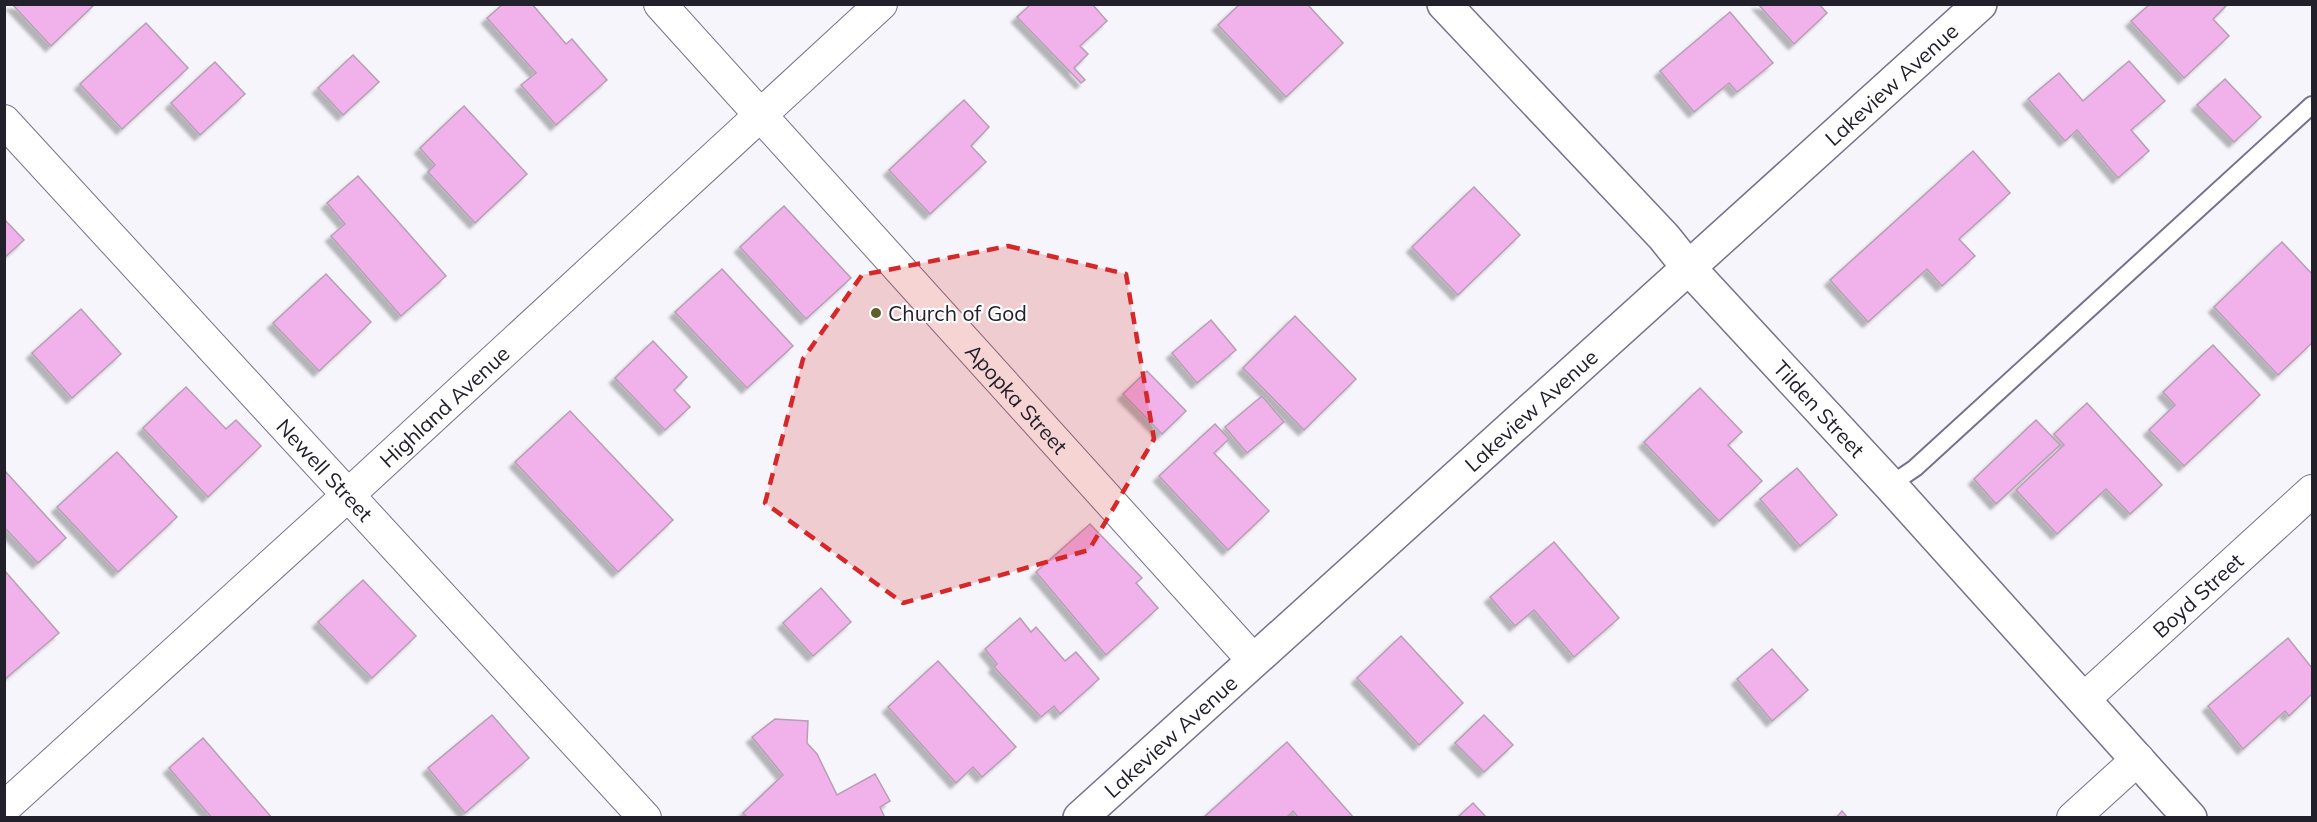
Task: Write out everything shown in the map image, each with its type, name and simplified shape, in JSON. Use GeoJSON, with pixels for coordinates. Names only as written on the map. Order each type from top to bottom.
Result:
{"type":"FeatureCollection","features":[{"type":"Feature","properties":{"kind":"street","name":"Apopka Street"},"geometry":{"type":"LineString","coordinates":[[660,4],[1254,661]]}},
{"type":"Feature","properties":{"kind":"street","name":"Highland Avenue"},"geometry":{"type":"LineString","coordinates":[[4,808],[881,4]]}},
{"type":"Feature","properties":{"kind":"street","name":"Tilden Street"},"geometry":{"type":"LineString","coordinates":[[1444,4],[1664,237],[1688,267],[1890,485],[2190,818]]}},
{"type":"Feature","properties":{"kind":"street","name":"Lakeview Avenue"},"geometry":{"type":"LineString","coordinates":[[1080,818],[1980,4]]}},
{"type":"Feature","properties":{"kind":"street","name":"Newell Street"},"geometry":{"type":"LineString","coordinates":[[4,121],[645,818]]}},
{"type":"Feature","properties":{"kind":"street","name":"Boyd Street"},"geometry":{"type":"LineString","coordinates":[[2084,699],[2313,490]]}},
{"type":"Feature","properties":{"kind":"street"},"geometry":{"type":"LineString","coordinates":[[2073,818],[2138,759]]}},
{"type":"Feature","properties":{"kind":"lane"},"geometry":{"type":"LineString","coordinates":[[1890,485],[1915,468],[2313,105]]}},
{"type":"Feature","properties":{"kind":"highlighted area"},"geometry":{"type":"Polygon","coordinates":[[[1008,246],[1126,274],[1154,439],[1089,550],[903,603],[765,503],[803,359],[862,275],[1008,246]]]}},
{"type":"Feature","properties":{"kind":"building"},"geometry":{"type":"Polygon","coordinates":[[[12,4],[95,4],[51,46],[12,4]]]}},
{"type":"Feature","properties":{"kind":"building"},"geometry":{"type":"Polygon","coordinates":[[[503,4],[532,4],[566,44],[572,39],[607,80],[556,125],[521,85],[536,73],[487,18],[503,4]]]}},
{"type":"Feature","properties":{"kind":"building"},"geometry":{"type":"Polygon","coordinates":[[[1031,4],[1092,4],[1107,21],[1080,46],[1088,54],[1074,68],[1085,80],[1081,83],[1017,17],[1031,4]]]}},
{"type":"Feature","properties":{"kind":"building"},"geometry":{"type":"Polygon","coordinates":[[[1240,4],[1307,4],[1343,43],[1286,97],[1218,25],[1240,4]]]}},
{"type":"Feature","properties":{"kind":"building"},"geometry":{"type":"Polygon","coordinates":[[[1758,4],[1819,4],[1827,13],[1794,44],[1758,4]]]}},
{"type":"Feature","properties":{"kind":"building"},"geometry":{"type":"Polygon","coordinates":[[[2150,4],[2228,4],[2213,19],[2229,36],[2184,78],[2131,21],[2150,4]]]}},
{"type":"Feature","properties":{"kind":"building"},"geometry":{"type":"Polygon","coordinates":[[[1730,12],[1773,63],[1737,92],[1729,83],[1694,112],[1660,71],[1730,12]]]}},
{"type":"Feature","properties":{"kind":"building"},"geometry":{"type":"Polygon","coordinates":[[[146,23],[188,68],[122,129],[80,84],[146,23]]]}},
{"type":"Feature","properties":{"kind":"building"},"geometry":{"type":"Polygon","coordinates":[[[353,55],[379,82],[343,115],[318,88],[353,55]]]}},
{"type":"Feature","properties":{"kind":"building"},"geometry":{"type":"Polygon","coordinates":[[[2129,61],[2165,101],[2131,130],[2149,151],[2118,178],[2077,130],[2065,141],[2028,99],[2059,73],[2083,101],[2129,61]]]}},
{"type":"Feature","properties":{"kind":"building"},"geometry":{"type":"Polygon","coordinates":[[[215,62],[245,94],[200,135],[171,103],[215,62]]]}},
{"type":"Feature","properties":{"kind":"building"},"geometry":{"type":"Polygon","coordinates":[[[2225,79],[2261,117],[2234,142],[2197,105],[2225,79]]]}},
{"type":"Feature","properties":{"kind":"building"},"geometry":{"type":"Polygon","coordinates":[[[964,100],[989,127],[971,146],[986,162],[930,214],[889,170],[964,100]]]}},
{"type":"Feature","properties":{"kind":"building"},"geometry":{"type":"Polygon","coordinates":[[[464,106],[527,174],[475,223],[428,172],[435,165],[420,148],[464,106]]]}},
{"type":"Feature","properties":{"kind":"building"},"geometry":{"type":"Polygon","coordinates":[[[1973,151],[2010,193],[1959,239],[1975,256],[1942,286],[1927,269],[1868,322],[1830,280],[1973,151]]]}},
{"type":"Feature","properties":{"kind":"building"},"geometry":{"type":"Polygon","coordinates":[[[358,176],[446,276],[401,316],[331,236],[345,224],[327,203],[358,176]]]}},
{"type":"Feature","properties":{"kind":"building"},"geometry":{"type":"Polygon","coordinates":[[[1474,187],[1520,235],[1458,295],[1412,247],[1474,187]]]}},
{"type":"Feature","properties":{"kind":"building"},"geometry":{"type":"Polygon","coordinates":[[[784,206],[851,278],[806,319],[740,247],[784,206]]]}},
{"type":"Feature","properties":{"kind":"building"},"geometry":{"type":"Polygon","coordinates":[[[4,219],[24,240],[4,258],[4,219]]]}},
{"type":"Feature","properties":{"kind":"building"},"geometry":{"type":"Polygon","coordinates":[[[2282,242],[2312,274],[2312,343],[2278,375],[2214,307],[2282,242]]]}},
{"type":"Feature","properties":{"kind":"building"},"geometry":{"type":"Polygon","coordinates":[[[722,269],[793,346],[747,388],[675,312],[722,269]]]}},
{"type":"Feature","properties":{"kind":"building"},"geometry":{"type":"Polygon","coordinates":[[[326,274],[371,322],[319,371],[273,323],[326,274]]]}},
{"type":"Feature","properties":{"kind":"building"},"geometry":{"type":"Polygon","coordinates":[[[81,309],[121,354],[72,398],[32,353],[81,309]]]}},
{"type":"Feature","properties":{"kind":"building"},"geometry":{"type":"Polygon","coordinates":[[[1295,316],[1356,379],[1304,430],[1243,368],[1295,316]]]}},
{"type":"Feature","properties":{"kind":"building"},"geometry":{"type":"Polygon","coordinates":[[[1211,320],[1236,350],[1197,383],[1172,353],[1211,320]]]}},
{"type":"Feature","properties":{"kind":"building"},"geometry":{"type":"Polygon","coordinates":[[[653,341],[687,377],[674,390],[690,407],[665,430],[615,378],[653,341]]]}},
{"type":"Feature","properties":{"kind":"building"},"geometry":{"type":"Polygon","coordinates":[[[2213,345],[2260,395],[2184,466],[2149,430],[2175,405],[2163,392],[2213,345]]]}},
{"type":"Feature","properties":{"kind":"building"},"geometry":{"type":"Polygon","coordinates":[[[1147,371],[1186,411],[1162,434],[1123,394],[1147,371]]]}},
{"type":"Feature","properties":{"kind":"building"},"geometry":{"type":"Polygon","coordinates":[[[186,387],[226,429],[236,420],[261,446],[208,497],[143,428],[186,387]]]}},
{"type":"Feature","properties":{"kind":"building"},"geometry":{"type":"Polygon","coordinates":[[[1700,388],[1742,432],[1728,445],[1762,481],[1719,521],[1644,442],[1700,388]]]}},
{"type":"Feature","properties":{"kind":"building"},"geometry":{"type":"Polygon","coordinates":[[[1262,396],[1284,422],[1247,453],[1225,427],[1262,396]]]}},
{"type":"Feature","properties":{"kind":"building"},"geometry":{"type":"Polygon","coordinates":[[[2087,403],[2162,485],[2130,514],[2106,489],[2057,534],[2016,490],[2064,445],[2054,434],[2087,403]]]}},
{"type":"Feature","properties":{"kind":"building"},"geometry":{"type":"Polygon","coordinates":[[[570,411],[673,520],[618,572],[515,462],[570,411]]]}},
{"type":"Feature","properties":{"kind":"building"},"geometry":{"type":"Polygon","coordinates":[[[2036,420],[2060,445],[1996,504],[1974,479],[2036,420]]]}},
{"type":"Feature","properties":{"kind":"building"},"geometry":{"type":"Polygon","coordinates":[[[1215,424],[1229,439],[1214,453],[1269,511],[1228,550],[1159,476],[1215,424]]]}},
{"type":"Feature","properties":{"kind":"building"},"geometry":{"type":"Polygon","coordinates":[[[117,452],[177,517],[118,572],[57,507],[117,452]]]}},
{"type":"Feature","properties":{"kind":"building"},"geometry":{"type":"Polygon","coordinates":[[[1797,468],[1837,515],[1800,546],[1760,499],[1797,468]]]}},
{"type":"Feature","properties":{"kind":"building"},"geometry":{"type":"Polygon","coordinates":[[[5,471],[66,538],[38,563],[4,527],[5,471]]]}},
{"type":"Feature","properties":{"kind":"building"},"geometry":{"type":"Polygon","coordinates":[[[1090,524],[1142,578],[1136,583],[1158,608],[1106,655],[1036,572],[1090,524]]]}},
{"type":"Feature","properties":{"kind":"building"},"geometry":{"type":"Polygon","coordinates":[[[1554,542],[1619,618],[1574,657],[1534,610],[1515,626],[1490,597],[1554,542]]]}},
{"type":"Feature","properties":{"kind":"building"},"geometry":{"type":"Polygon","coordinates":[[[4,570],[59,633],[5,679],[4,679],[4,570]]]}},
{"type":"Feature","properties":{"kind":"building"},"geometry":{"type":"Polygon","coordinates":[[[363,580],[416,636],[372,678],[318,622],[363,580]]]}},
{"type":"Feature","properties":{"kind":"building"},"geometry":{"type":"Polygon","coordinates":[[[821,588],[851,622],[813,656],[783,623],[821,588]]]}},
{"type":"Feature","properties":{"kind":"building"},"geometry":{"type":"Polygon","coordinates":[[[1020,618],[1031,632],[1036,627],[1065,661],[1076,652],[1099,679],[1060,714],[1054,706],[1041,717],[994,667],[997,664],[985,649],[1020,618]]]}},
{"type":"Feature","properties":{"kind":"building"},"geometry":{"type":"Polygon","coordinates":[[[1401,636],[1463,703],[1419,745],[1357,678],[1401,636]]]}},
{"type":"Feature","properties":{"kind":"building"},"geometry":{"type":"Polygon","coordinates":[[[2288,638],[2312,668],[2312,694],[2289,716],[2285,711],[2243,749],[2208,706],[2288,638]]]}},
{"type":"Feature","properties":{"kind":"building"},"geometry":{"type":"Polygon","coordinates":[[[1772,649],[1808,690],[1772,721],[1737,679],[1772,649]]]}},
{"type":"Feature","properties":{"kind":"building"},"geometry":{"type":"Polygon","coordinates":[[[938,661],[1016,747],[982,777],[973,767],[956,783],[888,707],[938,661]]]}},
{"type":"Feature","properties":{"kind":"building"},"geometry":{"type":"Polygon","coordinates":[[[492,715],[529,758],[465,813],[428,768],[492,715]]]}},
{"type":"Feature","properties":{"kind":"building"},"geometry":{"type":"Polygon","coordinates":[[[1484,715],[1513,745],[1484,772],[1455,743],[1484,715]]]}},
{"type":"Feature","properties":{"kind":"building"},"geometry":{"type":"Polygon","coordinates":[[[775,719],[808,721],[807,743],[817,754],[837,795],[875,774],[890,801],[880,807],[885,818],[748,818],[743,813],[783,775],[752,737],[775,719]]]}},
{"type":"Feature","properties":{"kind":"building"},"geometry":{"type":"Polygon","coordinates":[[[203,738],[272,818],[212,818],[169,768],[203,738]]]}},
{"type":"Feature","properties":{"kind":"building"},"geometry":{"type":"Polygon","coordinates":[[[1287,742],[1354,818],[1299,818],[1293,811],[1286,818],[1203,818],[1287,742]]]}},
{"type":"Feature","properties":{"kind":"building"},"geometry":{"type":"Polygon","coordinates":[[[1473,803],[1487,818],[1457,818],[1473,803]]]}},
{"type":"Feature","properties":{"kind":"building"},"geometry":{"type":"Polygon","coordinates":[[[1842,811],[1848,818],[1836,818],[1842,811]]]}},
{"type":"Feature","properties":{"kind":"place","name":"Church of God"},"geometry":{"type":"Point","coordinates":[876,313]}}]}
